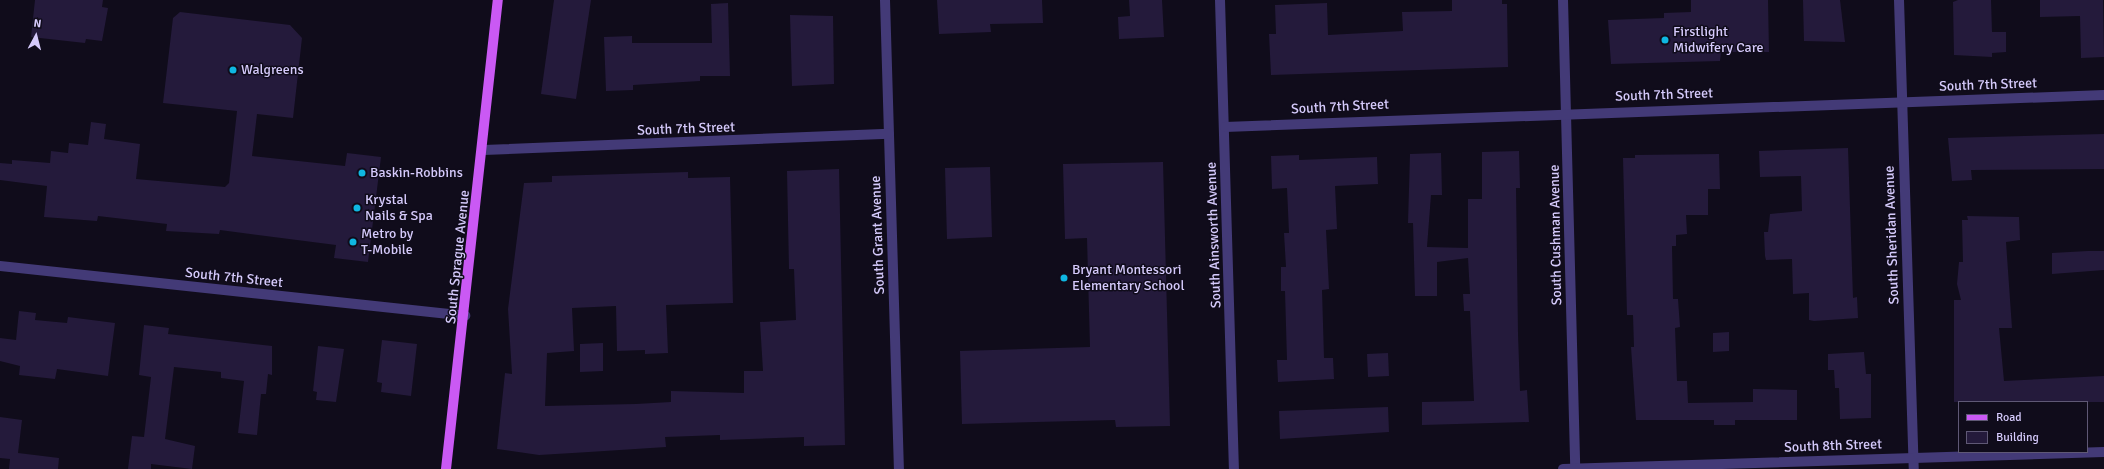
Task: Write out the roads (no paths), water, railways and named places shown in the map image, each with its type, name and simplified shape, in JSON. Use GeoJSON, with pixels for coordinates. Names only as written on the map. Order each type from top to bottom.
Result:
{"type":"FeatureCollection","features":[{"type":"Feature","properties":{"kind":"main road","name":"South Sprague Avenue"},"geometry":{"type":"LineString","coordinates":[[446,469],[466,316],[498,0]]}},
{"type":"Feature","properties":{"kind":"street","name":"South Grant Avenue"},"geometry":{"type":"LineString","coordinates":[[885,0],[899,469]]}},
{"type":"Feature","properties":{"kind":"street","name":"South Ainsworth Avenue"},"geometry":{"type":"LineString","coordinates":[[1220,0],[1225,127],[1234,469]]}},
{"type":"Feature","properties":{"kind":"street","name":"South Cushman Avenue"},"geometry":{"type":"LineString","coordinates":[[1563,0],[1568,112],[1575,469]]}},
{"type":"Feature","properties":{"kind":"street","name":"South Sheridan Avenue"},"geometry":{"type":"LineString","coordinates":[[1899,0],[1914,469]]}},
{"type":"Feature","properties":{"kind":"street","name":"South 7th Street"},"geometry":{"type":"LineString","coordinates":[[1225,127],[1568,112],[2104,95]]}},
{"type":"Feature","properties":{"kind":"street","name":"South 7th Street"},"geometry":{"type":"LineString","coordinates":[[484,150],[889,134]]}},
{"type":"Feature","properties":{"kind":"street","name":"South 7th Street"},"geometry":{"type":"LineString","coordinates":[[0,266],[466,316]]}},
{"type":"Feature","properties":{"kind":"street","name":"South 8th Street"},"geometry":{"type":"LineString","coordinates":[[2088,453],[2104,452]]}},
{"type":"Feature","properties":{"kind":"street","name":"South 8th Street"},"geometry":{"type":"LineString","coordinates":[[1564,469],[2072,453]]}},
{"type":"Feature","properties":{"kind":"place","name":"Firstlight Midwifery Care"},"geometry":{"type":"Point","coordinates":[1665,40]}},
{"type":"Feature","properties":{"kind":"place","name":"Walgreens"},"geometry":{"type":"Point","coordinates":[233,70]}},
{"type":"Feature","properties":{"kind":"place","name":"Baskin-Robbins"},"geometry":{"type":"Point","coordinates":[362,173]}},
{"type":"Feature","properties":{"kind":"place","name":"Krystal Nails & Spa"},"geometry":{"type":"Point","coordinates":[357,208]}},
{"type":"Feature","properties":{"kind":"place","name":"Metro by T-Mobile"},"geometry":{"type":"Point","coordinates":[353,242]}},
{"type":"Feature","properties":{"kind":"place","name":"Bryant Montessori Elementary School"},"geometry":{"type":"Point","coordinates":[1064,278]}}]}
